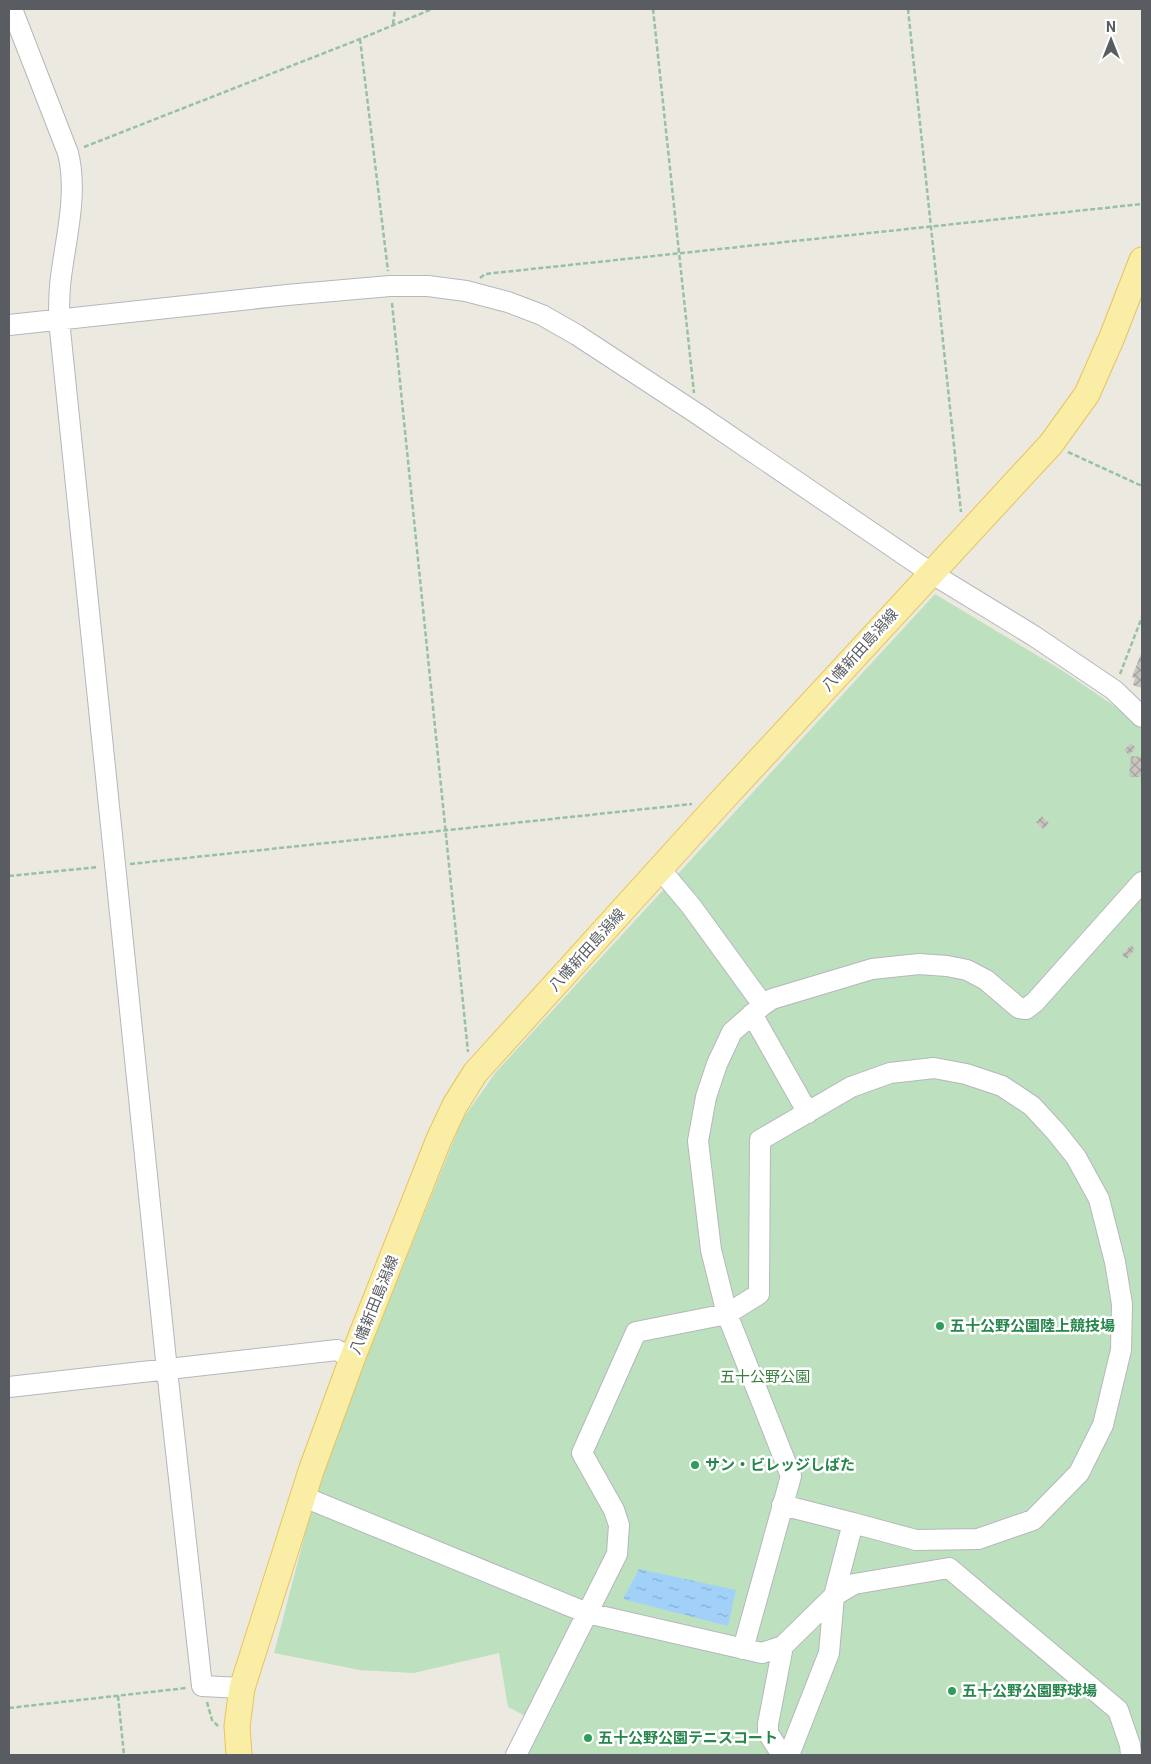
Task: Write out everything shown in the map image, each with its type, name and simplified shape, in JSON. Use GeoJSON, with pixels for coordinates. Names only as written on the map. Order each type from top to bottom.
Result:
{"type":"FeatureCollection","features":[{"type":"Feature","properties":{"kind":"main road","name":"八幡新田島潟線"},"geometry":{"type":"LineString","coordinates":[[238,1751],[237,1726],[242,1688],[311,1471],[352,1359],[439,1139],[455,1105],[475,1073],[715,808],[1051,444],[1087,394],[1142,260]]}},
{"type":"Feature","properties":{"kind":"street"},"geometry":{"type":"LineString","coordinates":[[12,9],[68,153],[72,168],[70,209],[58,320],[167,1370],[202,1686],[242,1688]]}},
{"type":"Feature","properties":{"kind":"street"},"geometry":{"type":"LineString","coordinates":[[9,325],[287,295],[390,286],[428,286],[466,291],[508,302],[542,315],[577,335],[696,413],[931,573],[1034,636],[1114,690],[1142,717]]}},
{"type":"Feature","properties":{"kind":"street"},"geometry":{"type":"LineString","coordinates":[[660,869],[690,906],[758,1009],[808,1113]]}},
{"type":"Feature","properties":{"kind":"street"},"geometry":{"type":"LineString","coordinates":[[752,1651],[782,1505],[791,1476],[727,1314],[711,1250],[698,1141],[706,1097],[717,1064],[732,1032],[772,999],[872,969],[919,964],[947,966],[966,970],[986,980],[1019,1008],[1026,1008],[1035,1002],[1142,882]]}},
{"type":"Feature","properties":{"kind":"street"},"geometry":{"type":"LineString","coordinates":[[516,1755],[617,1554],[619,1525],[614,1510],[582,1453],[636,1332],[727,1314],[759,1294],[760,1140],[850,1087],[890,1073],[934,1068],[966,1074],[1002,1086],[1032,1106],[1076,1157],[1099,1199],[1115,1262],[1122,1304],[1121,1350],[1103,1425],[1079,1472],[1033,1520],[978,1539],[916,1540],[782,1505]]}},
{"type":"Feature","properties":{"kind":"street"},"geometry":{"type":"LineString","coordinates":[[9,1387],[337,1350],[352,1359]]}},
{"type":"Feature","properties":{"kind":"street"},"geometry":{"type":"LineString","coordinates":[[304,1497],[587,1613],[752,1651],[784,1646]]}},
{"type":"Feature","properties":{"kind":"street"},"geometry":{"type":"LineString","coordinates":[[789,1755],[829,1653],[834,1596],[853,1523]]}},
{"type":"Feature","properties":{"kind":"street"},"geometry":{"type":"LineString","coordinates":[[782,1755],[768,1733],[768,1724],[784,1646],[834,1596],[854,1584],[949,1568],[1118,1710],[1130,1745],[1131,1755]]}},
{"type":"Feature","properties":{"kind":"path"},"geometry":{"type":"LineString","coordinates":[[393,24],[395,9]]}},
{"type":"Feature","properties":{"kind":"path"},"geometry":{"type":"LineString","coordinates":[[68,153],[432,9]]}},
{"type":"Feature","properties":{"kind":"path"},"geometry":{"type":"LineString","coordinates":[[654,9],[696,413]]}},
{"type":"Feature","properties":{"kind":"path"},"geometry":{"type":"LineString","coordinates":[[908,9],[962,516],[968,533]]}},
{"type":"Feature","properties":{"kind":"path"},"geometry":{"type":"LineString","coordinates":[[360,39],[390,286],[468,1055],[475,1073]]}},
{"type":"Feature","properties":{"kind":"path"},"geometry":{"type":"LineString","coordinates":[[466,291],[485,274],[1142,204]]}},
{"type":"Feature","properties":{"kind":"path"},"geometry":{"type":"LineString","coordinates":[[1051,444],[1142,486]]}},
{"type":"Feature","properties":{"kind":"path"},"geometry":{"type":"LineString","coordinates":[[1114,690],[1142,617]]}},
{"type":"Feature","properties":{"kind":"path"},"geometry":{"type":"LineString","coordinates":[[9,876],[698,803],[715,808]]}},
{"type":"Feature","properties":{"kind":"path"},"geometry":{"type":"LineString","coordinates":[[9,1708],[202,1686],[212,1720],[238,1751]]}},
{"type":"Feature","properties":{"kind":"path"},"geometry":{"type":"LineString","coordinates":[[118,1696],[124,1755]]}},
{"type":"Feature","properties":{"kind":"green space","name":"五十公野公園"},"geometry":{"type":"Polygon","coordinates":[[[935,594],[1063,671],[1142,725],[1142,1755],[526,1755],[541,1724],[508,1707],[499,1653],[414,1673],[360,1670],[274,1653],[323,1465],[462,1120],[496,1072],[935,594]]]}},
{"type":"Feature","properties":{"kind":"water"},"geometry":{"type":"Polygon","coordinates":[[[639,1569],[736,1590],[728,1626],[623,1599],[639,1569]]]}},
{"type":"Feature","properties":{"kind":"building"},"geometry":{"type":"Polygon","coordinates":[[[1142,651],[1142,688],[1133,685],[1135,678],[1132,677],[1142,651]]]}},
{"type":"Feature","properties":{"kind":"building"},"geometry":{"type":"Polygon","coordinates":[[[1131,743],[1136,748],[1129,755],[1124,750],[1131,743]]]}},
{"type":"Feature","properties":{"kind":"building"},"geometry":{"type":"Polygon","coordinates":[[[1131,756],[1142,757],[1142,777],[1129,777],[1131,756]]]}},
{"type":"Feature","properties":{"kind":"building"},"geometry":{"type":"Polygon","coordinates":[[[1042,816],[1049,823],[1043,829],[1036,822],[1042,816]]]}},
{"type":"Feature","properties":{"kind":"building"},"geometry":{"type":"Polygon","coordinates":[[[1131,945],[1135,949],[1127,959],[1122,955],[1131,945]]]}},
{"type":"Feature","properties":{"kind":"place","name":"五十公野公園陸上競技場"},"geometry":{"type":"Point","coordinates":[940,1326]}},
{"type":"Feature","properties":{"kind":"place","name":"サン・ビレッジしばた"},"geometry":{"type":"Point","coordinates":[695,1465]}},
{"type":"Feature","properties":{"kind":"place","name":"五十公野公園野球場"},"geometry":{"type":"Point","coordinates":[952,1691]}},
{"type":"Feature","properties":{"kind":"place","name":"五十公野公園テニスコート"},"geometry":{"type":"Point","coordinates":[588,1738]}}]}
